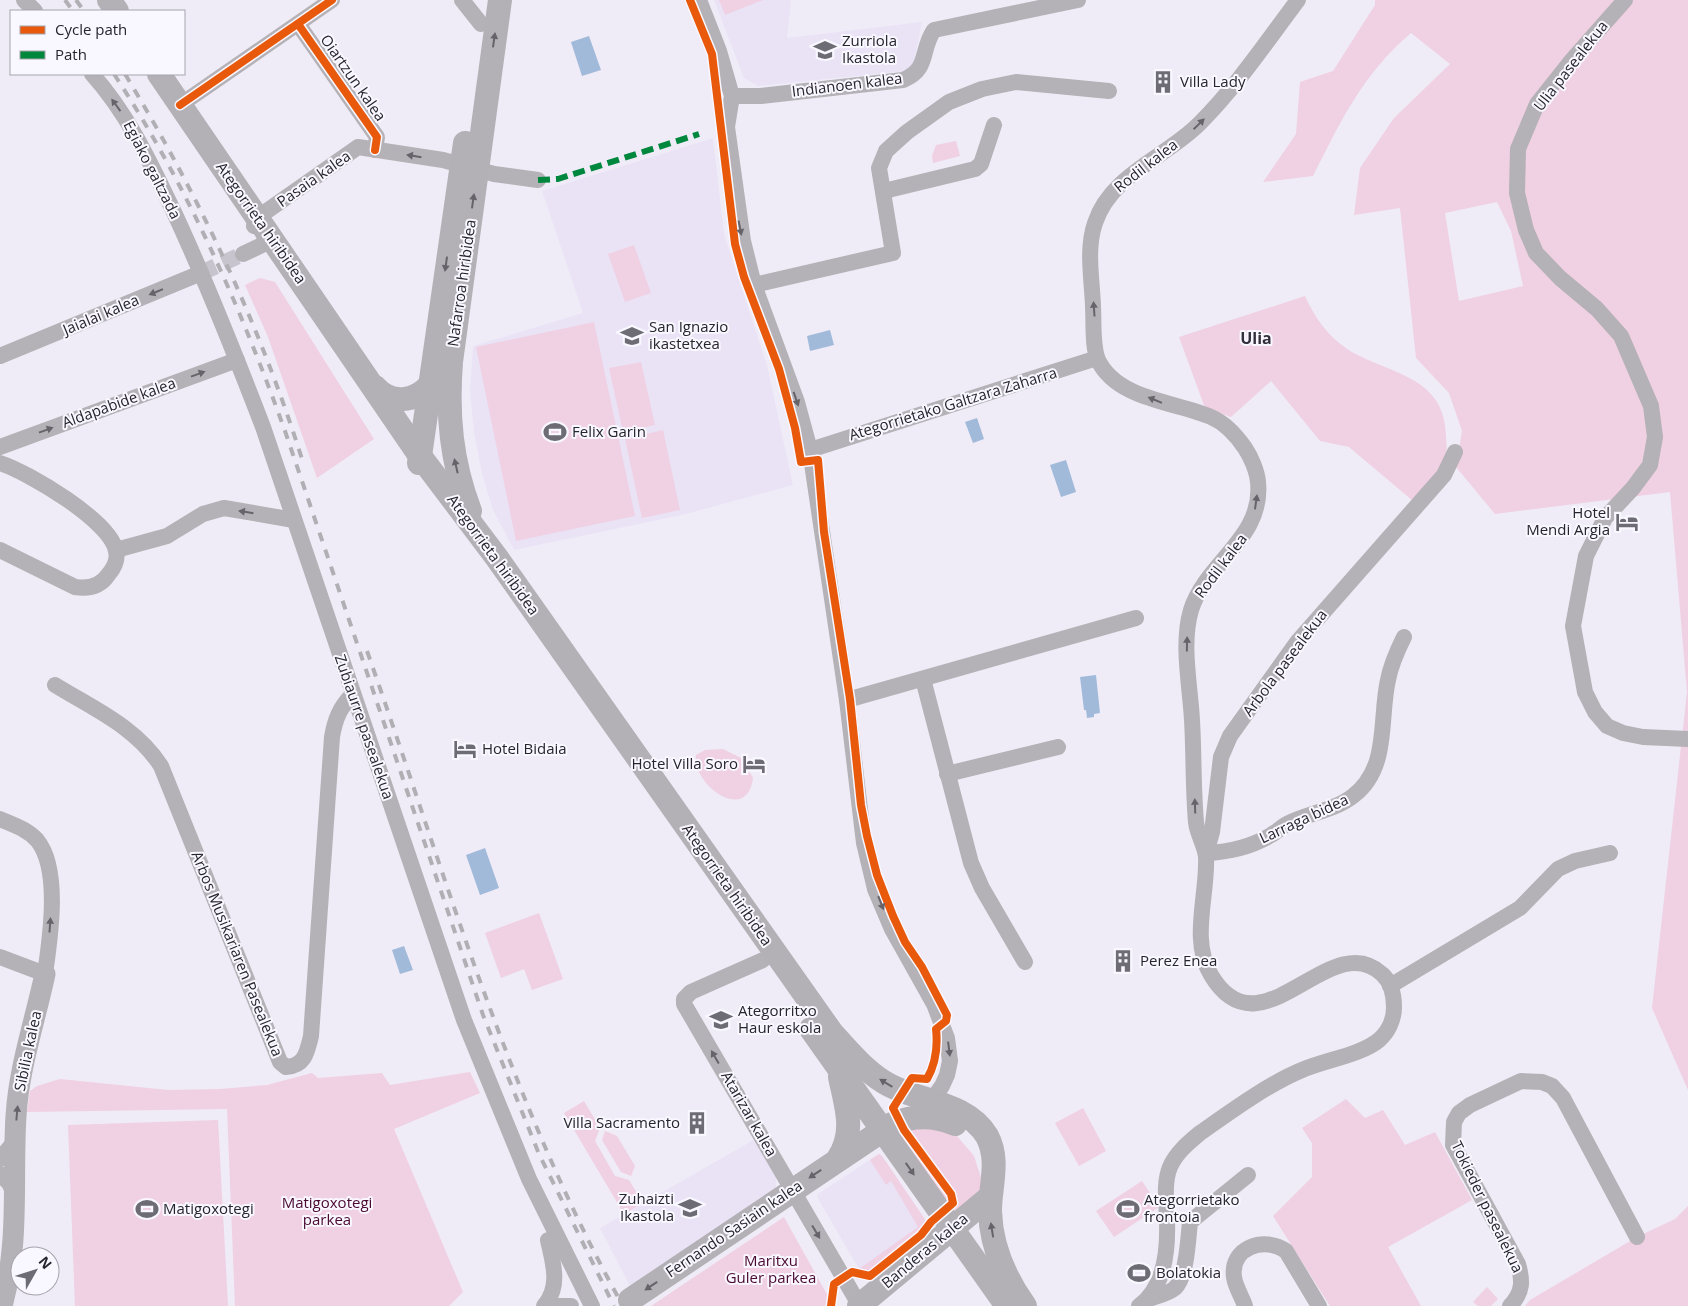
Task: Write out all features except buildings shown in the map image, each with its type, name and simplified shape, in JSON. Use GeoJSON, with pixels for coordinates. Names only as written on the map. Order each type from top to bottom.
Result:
{"type":"FeatureCollection","features":[{"type":"Feature","properties":{"kind":"main road","name":"Nafarroa hiribidea"},"geometry":{"type":"LineString","coordinates":[[484,0],[451,362],[449,418],[454,457],[465,498],[474,521],[497,558]]}},
{"type":"Feature","properties":{"kind":"main road","name":"Nafarroa hiribidea"},"geometry":{"type":"LineString","coordinates":[[419,464],[430,385],[500,0]]}},
{"type":"Feature","properties":{"kind":"main road","name":"Ategorrieta hiribidea"},"geometry":{"type":"LineString","coordinates":[[147,75],[744,934],[1007,1306]]}},
{"type":"Feature","properties":{"kind":"main road","name":"Ategorrieta hiribidea"},"geometry":{"type":"LineString","coordinates":[[160,75],[180,105],[257,236],[372,384],[419,464],[497,558],[832,1033],[873,1075],[925,1109]]}},
{"type":"Feature","properties":{"kind":"main road"},"geometry":{"type":"LineString","coordinates":[[372,384],[383,394],[397,400],[419,396],[430,385]]}},
{"type":"Feature","properties":{"kind":"main road"},"geometry":{"type":"LineString","coordinates":[[838,1159],[848,1140],[850,1126],[839,1068]]}},
{"type":"Feature","properties":{"kind":"main road"},"geometry":{"type":"LineString","coordinates":[[925,1109],[967,1132],[984,1149],[994,1170],[990,1197],[991,1226],[1000,1263],[1025,1306]]}},
{"type":"Feature","properties":{"kind":"main road","name":"Fernando Sasiain kalea"},"geometry":{"type":"LineString","coordinates":[[630,1300],[882,1129],[925,1109]]}},
{"type":"Feature","properties":{"kind":"main road","name":"Banderas kalea"},"geometry":{"type":"LineString","coordinates":[[859,1306],[990,1197]]}},
{"type":"Feature","properties":{"kind":"street"},"geometry":{"type":"LineString","coordinates":[[24,0],[33,10]]}},
{"type":"Feature","properties":{"kind":"street"},"geometry":{"type":"LineString","coordinates":[[180,105],[332,0]]}},
{"type":"Feature","properties":{"kind":"street"},"geometry":{"type":"LineString","coordinates":[[462,0],[481,24]]}},
{"type":"Feature","properties":{"kind":"street"},"geometry":{"type":"LineString","coordinates":[[699,0],[719,51],[732,96],[727,127],[737,213],[754,286],[797,402],[810,450],[847,700],[861,825],[875,888],[892,929],[934,1004],[947,1038],[950,1062],[947,1075],[925,1109]]}},
{"type":"Feature","properties":{"kind":"street","name":"Indianoen kalea"},"geometry":{"type":"LineString","coordinates":[[732,96],[761,96],[903,80],[914,75],[921,67],[929,37],[934,30],[1078,0]]}},
{"type":"Feature","properties":{"kind":"street","name":"Rodil kalea"},"geometry":{"type":"LineString","coordinates":[[1298,0],[1240,78],[1198,126],[1122,183],[1102,208],[1094,225],[1090,251],[1097,358],[1109,376],[1125,387],[1158,402],[1210,416],[1222,423],[1232,431],[1245,448],[1252,460],[1258,482],[1255,513],[1249,529],[1199,593],[1190,615],[1188,629],[1196,828],[1206,853],[1201,906],[1202,938],[1205,963],[1209,973],[1220,988],[1235,999],[1249,1004],[1271,1001],[1322,973],[1338,966],[1352,964],[1365,965],[1377,969],[1390,986]]}},
{"type":"Feature","properties":{"kind":"street","name":"Ulia pasealekua"},"geometry":{"type":"LineString","coordinates":[[1625,0],[1572,60],[1537,104],[1518,149],[1517,193],[1526,230],[1536,253],[1560,278],[1597,309],[1621,336],[1651,406],[1655,436],[1650,465],[1633,488],[1605,518],[1586,556],[1573,626],[1585,692],[1594,712],[1607,726],[1615,730],[1643,737],[1688,739]]}},
{"type":"Feature","properties":{"kind":"street","name":"Oiartzun kalea"},"geometry":{"type":"LineString","coordinates":[[298,24],[377,137],[375,150]]}},
{"type":"Feature","properties":{"kind":"street","name":"Egiako galtzada"},"geometry":{"type":"LineString","coordinates":[[93,75],[124,115],[139,140],[201,273]]}},
{"type":"Feature","properties":{"kind":"street"},"geometry":{"type":"LineString","coordinates":[[754,286],[893,253],[880,168],[886,151],[906,132],[949,102],[982,89],[1016,82],[1109,91]]}},
{"type":"Feature","properties":{"kind":"street"},"geometry":{"type":"LineString","coordinates":[[884,191],[976,169],[981,164],[989,147],[994,125]]}},
{"type":"Feature","properties":{"kind":"street","name":"Pasaia kalea"},"geometry":{"type":"LineString","coordinates":[[257,236],[358,147],[469,167],[494,174],[538,180]]}},
{"type":"Feature","properties":{"kind":"street","name":"Jaialai kalea"},"geometry":{"type":"LineString","coordinates":[[0,356],[201,273]]}},
{"type":"Feature","properties":{"kind":"street","name":"Zubiaurre pasealekua"},"geometry":{"type":"LineString","coordinates":[[201,273],[263,427],[464,1020],[529,1180],[592,1306]]}},
{"type":"Feature","properties":{"kind":"street","name":"Ategorrietako Galtzara Zaharra"},"geometry":{"type":"LineString","coordinates":[[810,450],[1097,358]]}},
{"type":"Feature","properties":{"kind":"street","name":"Aldapabide kalea"},"geometry":{"type":"LineString","coordinates":[[0,447],[237,360]]}},
{"type":"Feature","properties":{"kind":"street","name":"Arbola pasealekua"},"geometry":{"type":"LineString","coordinates":[[1206,853],[1212,832],[1221,758],[1230,736],[1298,640],[1444,475],[1455,452]]}},
{"type":"Feature","properties":{"kind":"street"},"geometry":{"type":"LineString","coordinates":[[0,463],[34,478],[94,520],[111,538],[116,550],[116,559],[105,579],[96,586],[86,588],[75,587],[0,550]]}},
{"type":"Feature","properties":{"kind":"street"},"geometry":{"type":"LineString","coordinates":[[116,550],[167,536],[203,514],[224,508],[294,520]]}},
{"type":"Feature","properties":{"kind":"street"},"geometry":{"type":"LineString","coordinates":[[847,700],[1136,618]]}},
{"type":"Feature","properties":{"kind":"street","name":"Larraga bidea"},"geometry":{"type":"LineString","coordinates":[[1206,853],[1230,852],[1271,836],[1287,824],[1328,810],[1352,797],[1364,786],[1374,771],[1380,751],[1388,681],[1393,661],[1404,637]]}},
{"type":"Feature","properties":{"kind":"street"},"geometry":{"type":"LineString","coordinates":[[923,679],[971,863],[982,888],[1025,962]]}},
{"type":"Feature","properties":{"kind":"street","name":"Arbos Musikariaren Pasealekua"},"geometry":{"type":"LineString","coordinates":[[55,685],[138,737],[150,749],[161,766],[280,1062],[286,1067],[301,1062],[307,1055],[311,1036],[332,737],[335,718],[342,704],[353,694]]}},
{"type":"Feature","properties":{"kind":"street"},"geometry":{"type":"LineString","coordinates":[[947,774],[1058,747]]}},
{"type":"Feature","properties":{"kind":"street","name":"Sibilia kalea"},"geometry":{"type":"LineString","coordinates":[[0,819],[22,828],[38,841],[47,863],[50,879],[51,919],[45,974],[23,1062],[16,1117],[14,1246],[2,1306]]}},
{"type":"Feature","properties":{"kind":"street"},"geometry":{"type":"LineString","coordinates":[[1144,1303],[1161,1276],[1165,1257],[1168,1171],[1177,1153],[1198,1135],[1295,1072],[1329,1059],[1361,1050],[1378,1041],[1389,1029],[1393,1018],[1394,1007],[1390,986],[1520,908],[1558,869],[1575,861],[1610,853]]}},
{"type":"Feature","properties":{"kind":"street"},"geometry":{"type":"LineString","coordinates":[[0,957],[45,974]]}},
{"type":"Feature","properties":{"kind":"street","name":"Atarizar kalea"},"geometry":{"type":"LineString","coordinates":[[763,960],[691,992],[684,999],[684,1004],[859,1306]]}},
{"type":"Feature","properties":{"kind":"street","name":"Tokieder pasealekua"},"geometry":{"type":"LineString","coordinates":[[1510,1306],[1520,1291],[1522,1280],[1518,1264],[1453,1145],[1454,1122],[1459,1113],[1470,1105],[1522,1081],[1542,1082],[1552,1086],[1563,1098],[1637,1237]]}},
{"type":"Feature","properties":{"kind":"street"},"geometry":{"type":"LineString","coordinates":[[0,1159],[16,1140]]}},
{"type":"Feature","properties":{"kind":"street"},"geometry":{"type":"LineString","coordinates":[[0,1174],[9,1182],[16,1196]]}},
{"type":"Feature","properties":{"kind":"street"},"geometry":{"type":"LineString","coordinates":[[1144,1303],[1175,1288],[1182,1276],[1190,1222],[1248,1175]]}},
{"type":"Feature","properties":{"kind":"street","name":"Zubiaurre pasealekua"},"geometry":{"type":"LineString","coordinates":[[529,1180],[548,1240],[580,1306]]}},
{"type":"Feature","properties":{"kind":"street"},"geometry":{"type":"LineString","coordinates":[[544,1306],[553,1292],[555,1277],[548,1240]]}},
{"type":"Feature","properties":{"kind":"street"},"geometry":{"type":"LineString","coordinates":[[1245,1306],[1234,1277],[1235,1266],[1240,1255],[1246,1250],[1252,1246],[1265,1243],[1277,1245],[1286,1251],[1319,1306]]}},
{"type":"Feature","properties":{"kind":"street"},"geometry":{"type":"LineString","coordinates":[[551,1306],[571,1306]]}},
{"type":"Feature","properties":{"kind":"shaded area","name":"Zurriola Ikastola"},"geometry":{"type":"Polygon","coordinates":[[[714,0],[791,0],[787,38],[922,22],[914,63],[906,71],[758,86],[744,78],[714,0]]]}},
{"type":"Feature","properties":{"kind":"shaded area","name":"San Ignazio ikastetxea"},"geometry":{"type":"Polygon","coordinates":[[[713,138],[724,234],[767,365],[793,485],[682,515],[514,550],[493,510],[482,474],[474,433],[470,391],[473,346],[583,313],[542,191],[713,138]]]}},
{"type":"Feature","properties":{"kind":"shaded area","name":"Zuhaizti Ikastola"},"geometry":{"type":"Polygon","coordinates":[[[755,1139],[776,1175],[776,1190],[630,1286],[600,1228],[755,1139]]]}},
{"type":"Feature","properties":{"kind":"shaded area"},"geometry":{"type":"Polygon","coordinates":[[[879,1154],[926,1221],[920,1233],[869,1274],[859,1269],[817,1197],[818,1194],[879,1154]]]}},
{"type":"Feature","properties":{"kind":"green space"},"geometry":{"type":"Polygon","coordinates":[[[719,0],[763,0],[725,15],[719,0]]]}},
{"type":"Feature","properties":{"kind":"green space"},"geometry":{"type":"Polygon","coordinates":[[[1375,0],[1688,0],[1688,1090],[1652,1008],[1687,692],[1670,492],[1495,514],[1456,467],[1462,431],[1449,393],[1416,358],[1400,208],[1354,215],[1360,168],[1394,118],[1450,64],[1411,33],[1366,81],[1333,136],[1313,176],[1263,182],[1296,134],[1300,82],[1333,71],[1375,5],[1375,0]],[[1497,202],[1445,213],[1459,301],[1523,286],[1511,231],[1497,202]]]}},
{"type":"Feature","properties":{"kind":"green space"},"geometry":{"type":"Polygon","coordinates":[[[956,141],[960,156],[933,163],[932,156],[936,145],[956,141]]]}},
{"type":"Feature","properties":{"kind":"green space"},"geometry":{"type":"Polygon","coordinates":[[[634,245],[651,293],[625,302],[608,254],[634,245]]]}},
{"type":"Feature","properties":{"kind":"green space"},"geometry":{"type":"Polygon","coordinates":[[[260,278],[275,282],[374,439],[317,478],[268,337],[245,285],[260,278]]]}},
{"type":"Feature","properties":{"kind":"green space"},"geometry":{"type":"Polygon","coordinates":[[[1305,296],[1322,326],[1340,344],[1362,357],[1411,379],[1425,388],[1436,400],[1443,415],[1446,457],[1440,468],[1413,501],[1349,447],[1320,441],[1271,381],[1231,417],[1205,408],[1179,337],[1305,296]]]}},
{"type":"Feature","properties":{"kind":"green space","name":"Felix Garin"},"geometry":{"type":"Polygon","coordinates":[[[594,322],[635,516],[516,541],[476,347],[594,322]]]}},
{"type":"Feature","properties":{"kind":"green space"},"geometry":{"type":"Polygon","coordinates":[[[641,362],[655,425],[623,432],[609,368],[641,362]]]}},
{"type":"Feature","properties":{"kind":"green space"},"geometry":{"type":"Polygon","coordinates":[[[663,430],[680,510],[642,518],[625,439],[663,430]]]}},
{"type":"Feature","properties":{"kind":"green space"},"geometry":{"type":"Polygon","coordinates":[[[723,749],[741,758],[753,778],[749,792],[741,798],[731,799],[711,788],[702,778],[697,767],[696,755],[705,750],[723,749]]]}},
{"type":"Feature","properties":{"kind":"green space"},"geometry":{"type":"Polygon","coordinates":[[[539,913],[563,979],[532,990],[524,969],[501,978],[485,933],[539,913]]]}},
{"type":"Feature","properties":{"kind":"green space","name":"Matigoxotegi parkea"},"geometry":{"type":"Polygon","coordinates":[[[470,1072],[480,1093],[394,1129],[463,1292],[449,1306],[235,1306],[227,1109],[27,1112],[30,1091],[37,1086],[60,1079],[168,1090],[220,1089],[267,1085],[312,1073],[318,1078],[382,1073],[390,1085],[470,1072]]]}},
{"type":"Feature","properties":{"kind":"green space"},"geometry":{"type":"Polygon","coordinates":[[[1346,1099],[1365,1118],[1383,1110],[1405,1145],[1435,1132],[1472,1200],[1388,1247],[1421,1306],[1330,1306],[1273,1216],[1312,1177],[1312,1143],[1302,1128],[1346,1099]]]}},
{"type":"Feature","properties":{"kind":"green space"},"geometry":{"type":"Polygon","coordinates":[[[584,1101],[600,1128],[595,1141],[615,1176],[629,1180],[643,1203],[624,1214],[564,1113],[584,1101]]]}},
{"type":"Feature","properties":{"kind":"green space"},"geometry":{"type":"Polygon","coordinates":[[[1083,1108],[1106,1151],[1079,1166],[1055,1123],[1083,1108]]]}},
{"type":"Feature","properties":{"kind":"green space","name":"Matigoxotegi"},"geometry":{"type":"Polygon","coordinates":[[[218,1120],[228,1306],[75,1306],[68,1125],[218,1120]]]}},
{"type":"Feature","properties":{"kind":"green space"},"geometry":{"type":"Polygon","coordinates":[[[910,1124],[956,1135],[974,1156],[984,1187],[953,1214],[896,1135],[910,1124]]]}},
{"type":"Feature","properties":{"kind":"green space"},"geometry":{"type":"Polygon","coordinates":[[[605,1131],[617,1136],[635,1166],[631,1176],[621,1172],[602,1140],[605,1131]]]}},
{"type":"Feature","properties":{"kind":"green space"},"geometry":{"type":"Polygon","coordinates":[[[879,1154],[926,1221],[920,1233],[869,1274],[859,1269],[918,1227],[891,1181],[886,1185],[870,1160],[879,1154]]]}},
{"type":"Feature","properties":{"kind":"green space","name":"Ategorrietako frontoia"},"geometry":{"type":"Polygon","coordinates":[[[1142,1181],[1159,1207],[1114,1237],[1096,1211],[1142,1181]]]}},
{"type":"Feature","properties":{"kind":"green space"},"geometry":{"type":"Polygon","coordinates":[[[1688,1206],[1688,1306],[1525,1306],[1530,1300],[1637,1237],[1675,1219],[1688,1206]]]}},
{"type":"Feature","properties":{"kind":"green space","name":"Maritxu Guler parkea"},"geometry":{"type":"Polygon","coordinates":[[[784,1217],[829,1298],[827,1306],[651,1306],[784,1217]]]}},
{"type":"Feature","properties":{"kind":"green space"},"geometry":{"type":"Polygon","coordinates":[[[1487,1287],[1498,1299],[1491,1306],[1478,1306],[1473,1302],[1487,1287]]]}},
{"type":"Feature","properties":{"kind":"water"},"geometry":{"type":"Polygon","coordinates":[[[589,36],[601,70],[582,76],[571,42],[589,36]]]}},
{"type":"Feature","properties":{"kind":"water"},"geometry":{"type":"Polygon","coordinates":[[[830,330],[834,345],[810,351],[807,336],[830,330]]]}},
{"type":"Feature","properties":{"kind":"water"},"geometry":{"type":"Polygon","coordinates":[[[977,418],[984,439],[973,443],[965,422],[977,418]]]}},
{"type":"Feature","properties":{"kind":"water"},"geometry":{"type":"Polygon","coordinates":[[[1066,460],[1076,492],[1061,497],[1050,465],[1066,460]]]}},
{"type":"Feature","properties":{"kind":"water"},"geometry":{"type":"Polygon","coordinates":[[[1096,675],[1100,713],[1094,714],[1094,717],[1087,718],[1086,710],[1084,710],[1080,677],[1096,675]]]}},
{"type":"Feature","properties":{"kind":"water"},"geometry":{"type":"Polygon","coordinates":[[[485,848],[499,888],[480,895],[466,855],[485,848]]]}},
{"type":"Feature","properties":{"kind":"water"},"geometry":{"type":"Polygon","coordinates":[[[404,946],[413,970],[400,974],[392,950],[404,946]]]}},
{"type":"Feature","properties":{"kind":"tunnel"},"geometry":{"type":"LineString","coordinates":[[201,273],[243,254]]}},
{"type":"Feature","properties":{"kind":"railway"},"geometry":{"type":"LineString","coordinates":[[65,0],[72,10]]}},
{"type":"Feature","properties":{"kind":"railway"},"geometry":{"type":"LineString","coordinates":[[76,0],[83,10]]}},
{"type":"Feature","properties":{"kind":"railway"},"geometry":{"type":"LineString","coordinates":[[115,75],[165,159],[188,203],[210,247],[250,338],[285,431],[483,1015],[539,1154],[614,1306]]}},
{"type":"Feature","properties":{"kind":"railway"},"geometry":{"type":"LineString","coordinates":[[126,75],[178,167],[225,261],[267,359],[302,459]]}},
{"type":"Feature","properties":{"kind":"railway"},"geometry":{"type":"LineString","coordinates":[[367,651],[452,901],[512,1066],[545,1148],[582,1228],[623,1306]]}},
{"type":"Feature","properties":{"kind":"marked path"},"geometry":{"type":"LineString","coordinates":[[538,180],[558,179],[699,134]]}},
{"type":"Feature","properties":{"kind":"cycle path"},"geometry":{"type":"LineString","coordinates":[[180,105],[332,0]]}},
{"type":"Feature","properties":{"kind":"cycle path"},"geometry":{"type":"LineString","coordinates":[[690,0],[712,54],[735,244],[744,277],[779,369],[795,428],[801,462],[818,460],[824,532],[850,699],[861,805],[867,836],[877,875],[893,916],[905,942],[922,967],[947,1015],[946,1021],[936,1029],[936,1055],[927,1079],[912,1078],[893,1108],[904,1130],[951,1194],[953,1203],[931,1222],[921,1235],[870,1276],[852,1272],[834,1284],[831,1306]]}},
{"type":"Feature","properties":{"kind":"cycle path"},"geometry":{"type":"LineString","coordinates":[[298,24],[377,137],[375,150]]}},
{"type":"Feature","properties":{"kind":"place","name":"Zurriola Ikastola"},"geometry":{"type":"Point","coordinates":[825,50]}},
{"type":"Feature","properties":{"kind":"place","name":"Villa Lady"},"geometry":{"type":"Point","coordinates":[1163,82]}},
{"type":"Feature","properties":{"kind":"place","name":"San Ignazio ikastetxea"},"geometry":{"type":"Point","coordinates":[632,336]}},
{"type":"Feature","properties":{"kind":"place","name":"Felix Garin"},"geometry":{"type":"Point","coordinates":[555,432]}},
{"type":"Feature","properties":{"kind":"place","name":"Hotel Mendi Argia"},"geometry":{"type":"Point","coordinates":[1627,522]}},
{"type":"Feature","properties":{"kind":"place","name":"Hotel Bidaia"},"geometry":{"type":"Point","coordinates":[465,749]}},
{"type":"Feature","properties":{"kind":"place","name":"Hotel Villa Soro"},"geometry":{"type":"Point","coordinates":[754,764]}},
{"type":"Feature","properties":{"kind":"place","name":"Perez Enea"},"geometry":{"type":"Point","coordinates":[1123,961]}},
{"type":"Feature","properties":{"kind":"place","name":"Ategorritxo Haur eskola"},"geometry":{"type":"Point","coordinates":[721,1020]}},
{"type":"Feature","properties":{"kind":"place","name":"Villa Sacramento"},"geometry":{"type":"Point","coordinates":[697,1123]}},
{"type":"Feature","properties":{"kind":"place","name":"Zuhaizti Ikastola"},"geometry":{"type":"Point","coordinates":[690,1208]}},
{"type":"Feature","properties":{"kind":"place","name":"Matigoxotegi"},"geometry":{"type":"Point","coordinates":[147,1209]}},
{"type":"Feature","properties":{"kind":"place","name":"Ategorrietako frontoia"},"geometry":{"type":"Point","coordinates":[1128,1209]}},
{"type":"Feature","properties":{"kind":"place","name":"Bolatokia"},"geometry":{"type":"Point","coordinates":[1139,1273]}},
{"type":"Feature","properties":{"kind":"district","name":"Ulia"},"geometry":{"type":"Point","coordinates":[1256,338]}}]}
